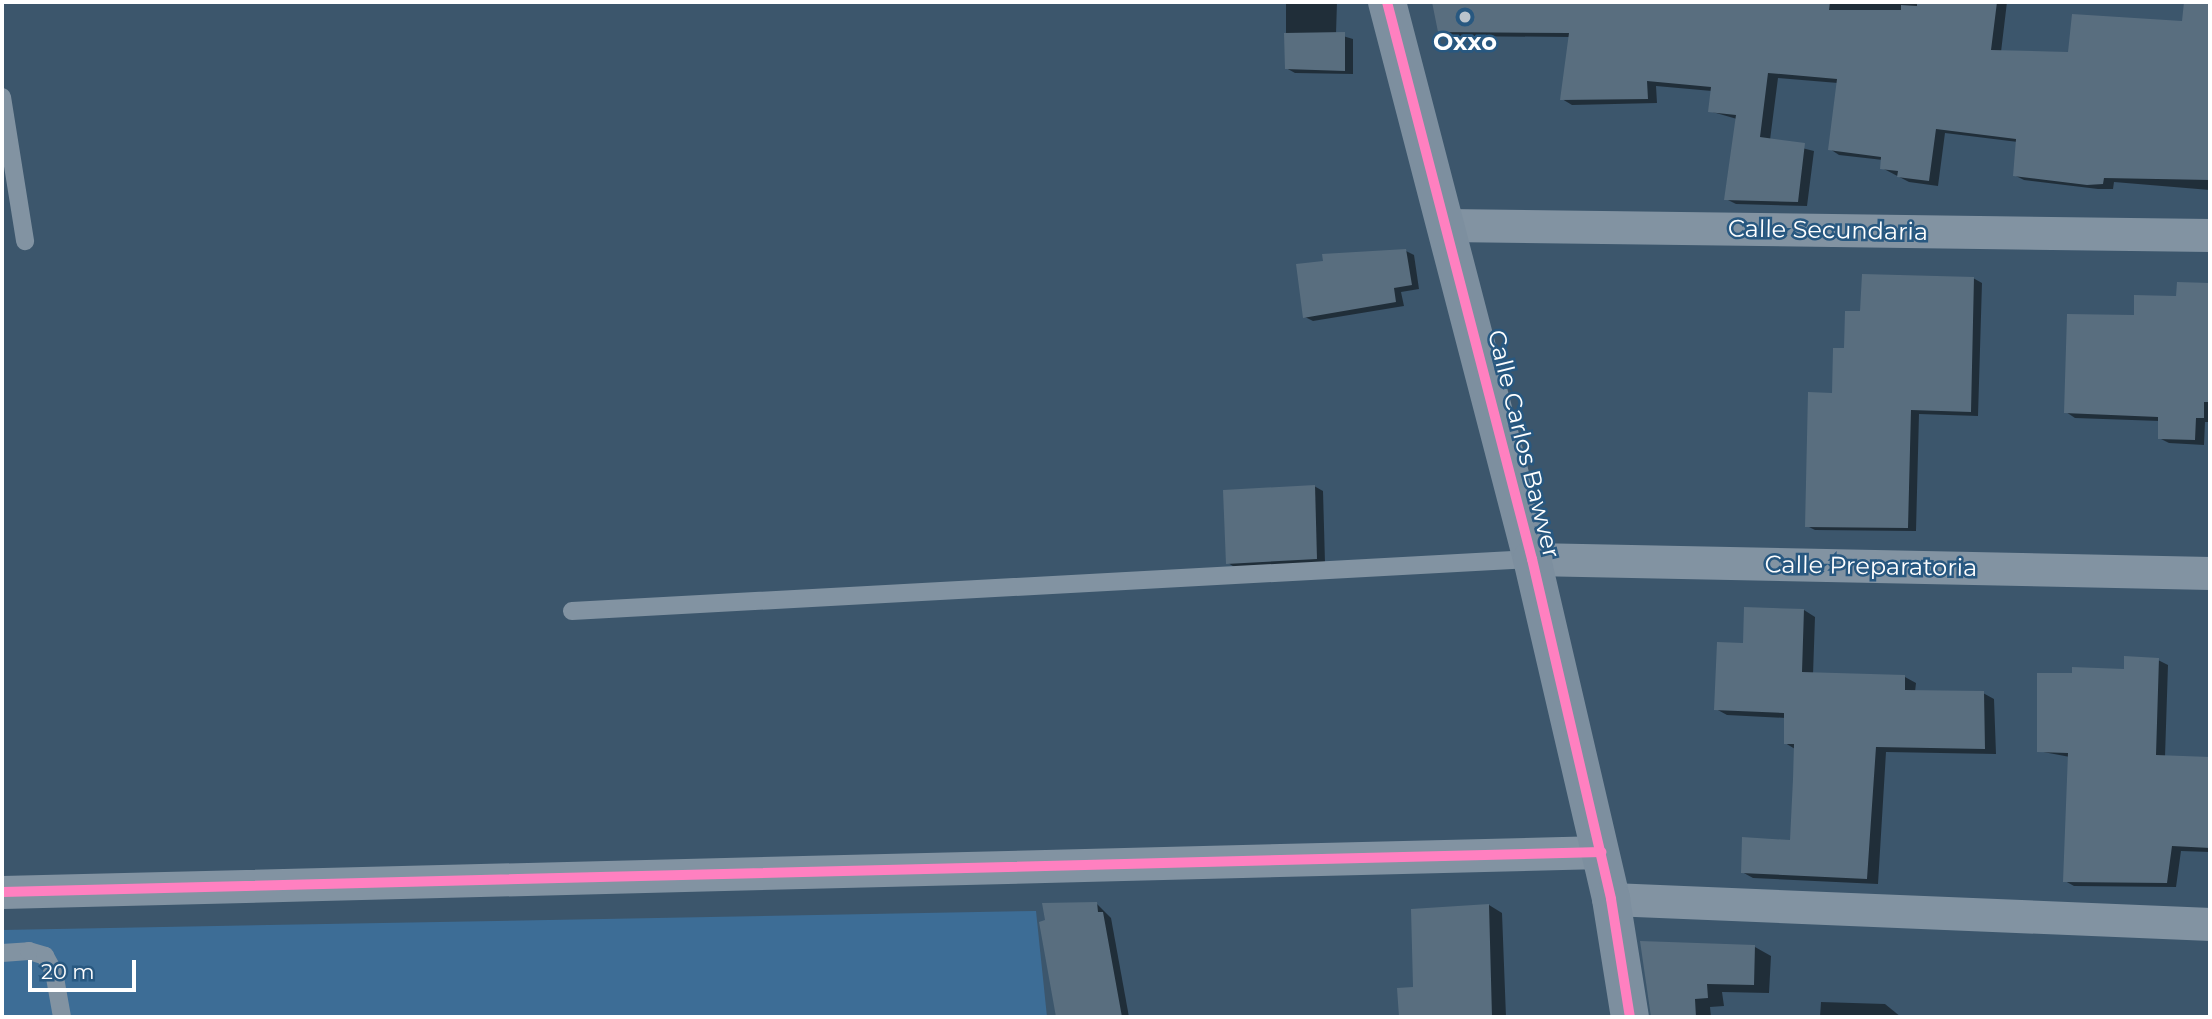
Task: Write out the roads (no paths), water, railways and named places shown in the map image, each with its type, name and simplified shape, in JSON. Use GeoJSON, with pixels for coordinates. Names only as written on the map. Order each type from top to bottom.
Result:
{"type":"FeatureCollection","features":[{"type":"Feature","properties":{"kind":"street","name":"Calle Carlos Bawver"},"geometry":{"type":"LineString","coordinates":[[1387,2],[1532,559],[1601,852],[1630,1017]]}},
{"type":"Feature","properties":{"kind":"street","name":"Calle Secundaria"},"geometry":{"type":"LineString","coordinates":[[1447,225],[2210,234]]}},
{"type":"Feature","properties":{"kind":"street","name":"Calle Preparatoria"},"geometry":{"type":"LineString","coordinates":[[1532,559],[2210,573]]}},
{"type":"Feature","properties":{"kind":"street"},"geometry":{"type":"LineString","coordinates":[[2,892],[1601,852]]}},
{"type":"Feature","properties":{"kind":"street"},"geometry":{"type":"LineString","coordinates":[[1611,899],[2210,924]]}},
{"type":"Feature","properties":{"kind":"lane"},"geometry":{"type":"LineString","coordinates":[[2,97],[25,241]]}},
{"type":"Feature","properties":{"kind":"lane"},"geometry":{"type":"LineString","coordinates":[[572,611],[1532,559]]}},
{"type":"Feature","properties":{"kind":"lane"},"geometry":{"type":"LineString","coordinates":[[2,953],[29,951],[46,956],[54,972],[62,1017]]}},
{"type":"Feature","properties":{"kind":"place","name":"Oxxo"},"geometry":{"type":"Point","coordinates":[1465,17]}}]}
